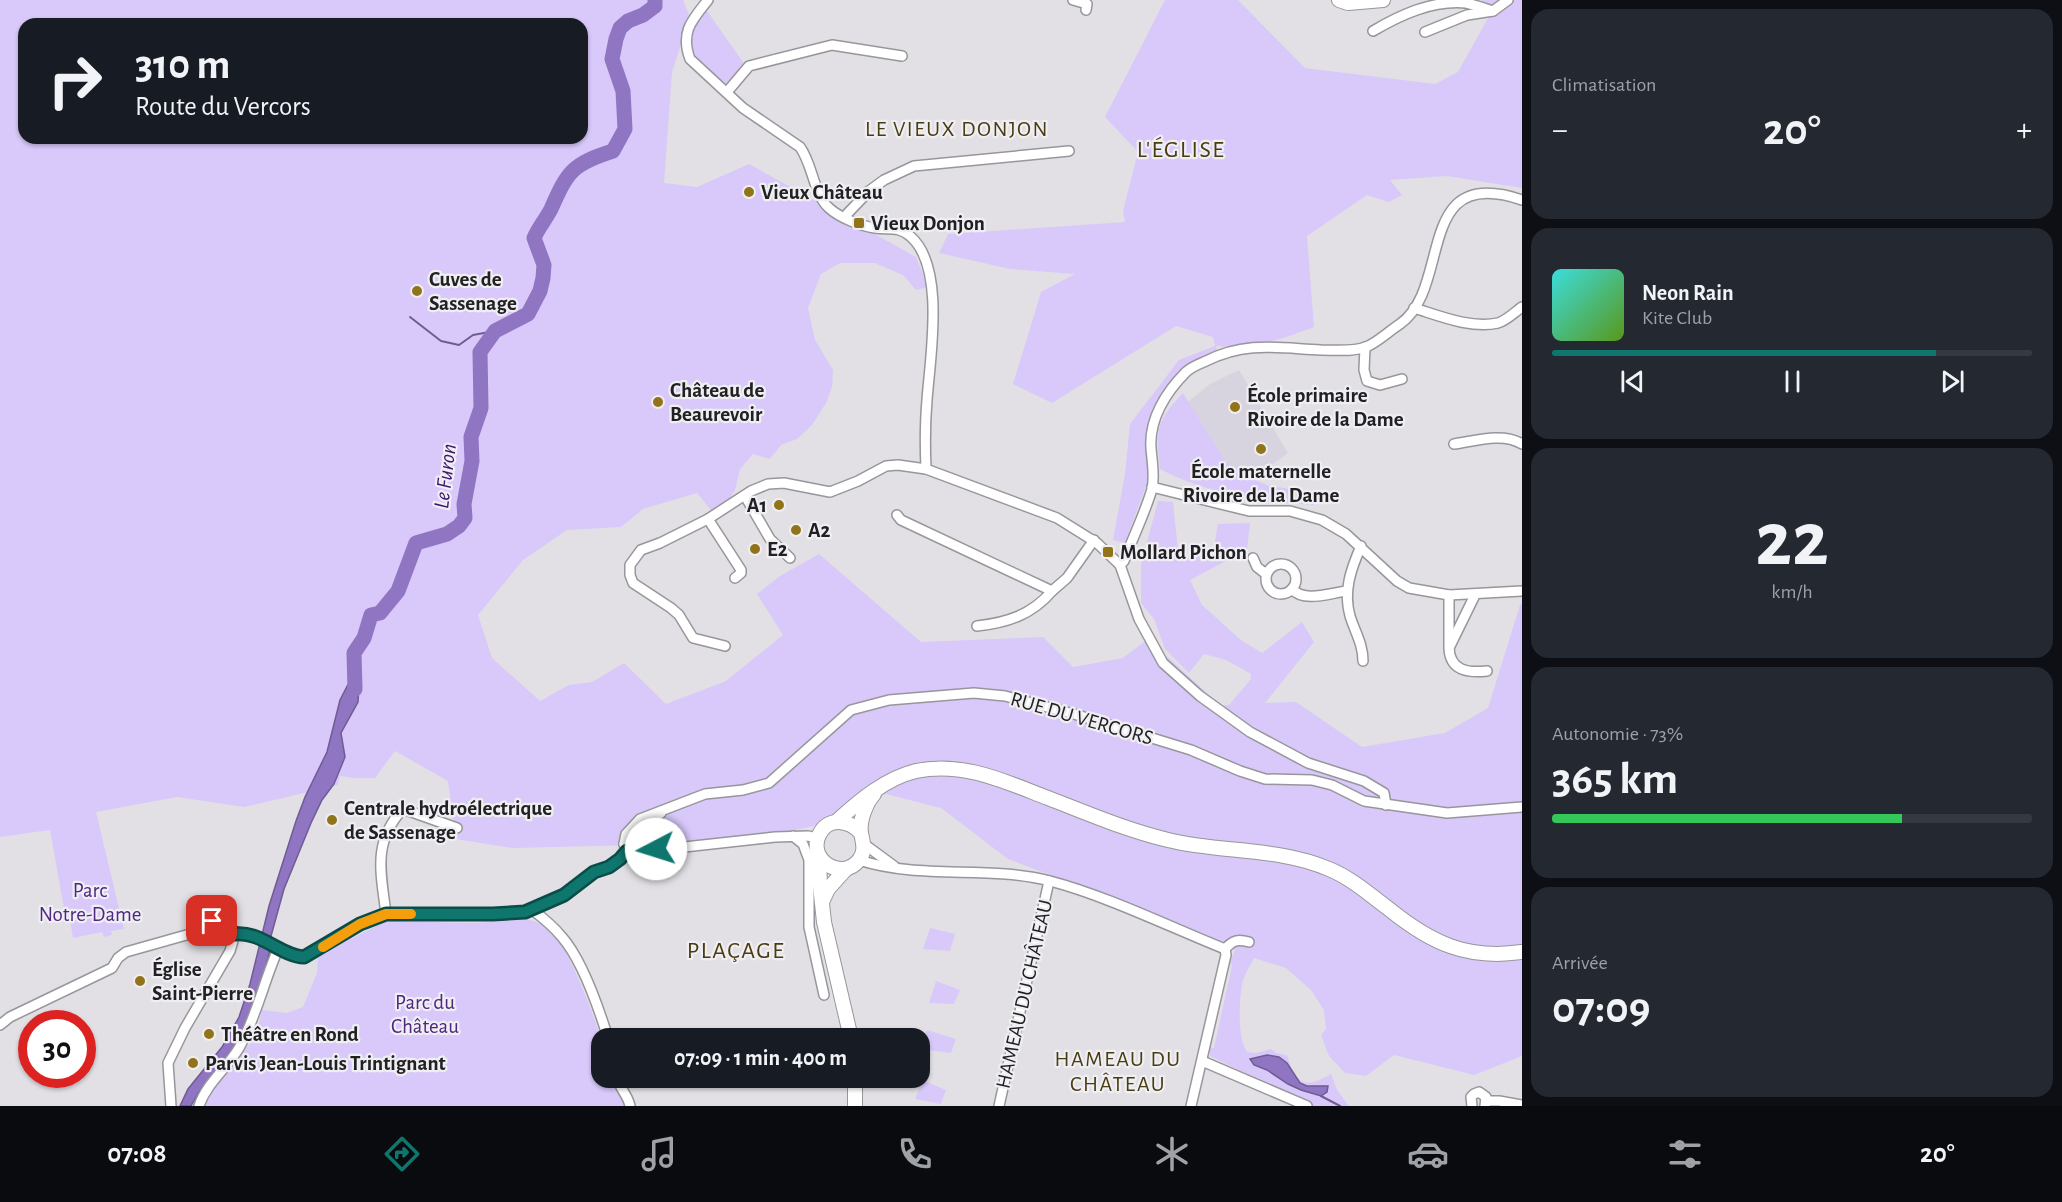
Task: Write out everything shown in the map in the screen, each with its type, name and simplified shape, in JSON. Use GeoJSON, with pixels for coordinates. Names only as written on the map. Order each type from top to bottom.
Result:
{"type":"FeatureCollection","features":[{"type":"Feature","properties":{"kind":"main road"},"geometry":{"type":"LineString","coordinates":[[1339,0],[1348,3],[1383,0]]}},
{"type":"Feature","properties":{"kind":"main road"},"geometry":{"type":"LineString","coordinates":[[849,1028],[825,922],[819,857],[816,848],[817,838],[828,824],[837,821],[881,785],[915,771],[933,769],[973,771],[1005,781],[1124,828],[1170,841],[1302,860],[1345,877],[1420,933],[1440,943],[1476,954],[1499,956],[1522,952]]}},
{"type":"Feature","properties":{"kind":"main road"},"geometry":{"type":"LineString","coordinates":[[822,902],[828,889],[846,869],[859,860],[863,839],[862,819],[869,799],[881,785]]}},
{"type":"Feature","properties":{"kind":"main road"},"geometry":{"type":"LineString","coordinates":[[837,821],[855,826],[863,839]]}},
{"type":"Feature","properties":{"kind":"main road"},"geometry":{"type":"LineString","coordinates":[[819,857],[826,865],[836,869],[846,869]]}},
{"type":"Feature","properties":{"kind":"main road"},"geometry":{"type":"LineString","coordinates":[[855,1088],[855,1106]]}},
{"type":"Feature","properties":{"kind":"street"},"geometry":{"type":"LineString","coordinates":[[708,0],[688,29],[687,49],[690,59],[744,108],[800,147],[822,199],[835,213],[878,229],[898,229],[911,236],[921,250],[930,276],[934,309],[927,402],[926,469]]}},
{"type":"Feature","properties":{"kind":"street"},"geometry":{"type":"LineString","coordinates":[[1073,0],[1088,4],[1086,10]]}},
{"type":"Feature","properties":{"kind":"street"},"geometry":{"type":"LineString","coordinates":[[1425,32],[1467,15],[1493,11],[1508,0]]}},
{"type":"Feature","properties":{"kind":"street"},"geometry":{"type":"LineString","coordinates":[[1373,32],[1394,19],[1430,4],[1463,2],[1493,11]]}},
{"type":"Feature","properties":{"kind":"street"},"geometry":{"type":"LineString","coordinates":[[727,92],[749,66],[832,45],[902,56]]}},
{"type":"Feature","properties":{"kind":"street"},"geometry":{"type":"LineString","coordinates":[[846,218],[847,214],[869,191],[884,180],[914,166],[1068,151]]}},
{"type":"Feature","properties":{"kind":"street"},"geometry":{"type":"LineString","coordinates":[[1120,564],[1124,561],[1152,487],[1153,421],[1167,395],[1187,371],[1214,357],[1242,348],[1340,351],[1365,347],[1407,319],[1419,302],[1444,220],[1460,201],[1476,194],[1502,193],[1522,200]]}},
{"type":"Feature","properties":{"kind":"street"},"geometry":{"type":"LineString","coordinates":[[1414,308],[1442,317],[1477,324],[1500,322],[1522,307]]}},
{"type":"Feature","properties":{"kind":"street"},"geometry":{"type":"LineString","coordinates":[[1365,347],[1364,370],[1367,381],[1380,385],[1402,379]]}},
{"type":"Feature","properties":{"kind":"street"},"geometry":{"type":"LineString","coordinates":[[1454,444],[1500,438],[1515,439],[1522,444]]}},
{"type":"Feature","properties":{"kind":"street"},"geometry":{"type":"LineString","coordinates":[[725,646],[699,641],[690,636],[679,615],[633,583],[630,565],[641,550],[708,519],[761,486],[776,483],[831,492],[886,466],[926,469],[1057,518],[1094,540],[1120,564],[1139,619],[1163,663],[1185,683],[1250,732],[1308,763],[1364,781],[1384,793],[1386,804]]}},
{"type":"Feature","properties":{"kind":"street"},"geometry":{"type":"LineString","coordinates":[[1152,487],[1249,511],[1290,511],[1322,520],[1361,546],[1397,581],[1409,588],[1449,595],[1522,591]]}},
{"type":"Feature","properties":{"kind":"street"},"geometry":{"type":"LineString","coordinates":[[744,496],[770,539],[790,558]]}},
{"type":"Feature","properties":{"kind":"street"},"geometry":{"type":"LineString","coordinates":[[897,515],[901,519],[1052,591]]}},
{"type":"Feature","properties":{"kind":"street"},"geometry":{"type":"LineString","coordinates":[[708,519],[741,570],[735,578]]}},
{"type":"Feature","properties":{"kind":"street"},"geometry":{"type":"LineString","coordinates":[[977,626],[1006,621],[1037,607],[1067,578],[1094,540]]}},
{"type":"Feature","properties":{"kind":"street"},"geometry":{"type":"LineString","coordinates":[[1361,546],[1354,562],[1347,591],[1350,615],[1363,649],[1363,661]]}},
{"type":"Feature","properties":{"kind":"street"},"geometry":{"type":"LineString","coordinates":[[1253,558],[1257,567],[1266,574]]}},
{"type":"Feature","properties":{"kind":"street"},"geometry":{"type":"LineString","coordinates":[[1274,564],[1285,564],[1291,567],[1296,578],[1292,589],[1282,594],[1270,590],[1265,580],[1266,574],[1274,564]]}},
{"type":"Feature","properties":{"kind":"street"},"geometry":{"type":"LineString","coordinates":[[1292,589],[1297,595],[1304,596],[1347,591]]}},
{"type":"Feature","properties":{"kind":"street"},"geometry":{"type":"LineString","coordinates":[[1449,595],[1449,656],[1453,664],[1468,673],[1487,671]]}},
{"type":"Feature","properties":{"kind":"street"},"geometry":{"type":"LineString","coordinates":[[1449,648],[1475,595]]}},
{"type":"Feature","properties":{"kind":"street","name":"RUE DU VERCORS"},"geometry":{"type":"LineString","coordinates":[[386,914],[525,912],[564,895],[594,872],[609,867],[620,859],[626,848],[663,812],[705,795],[743,790],[769,783],[851,710],[889,700],[974,693],[1005,696],[1074,714],[1191,750],[1265,779],[1312,780],[1332,785],[1364,801],[1447,813],[1522,807]]}},
{"type":"Feature","properties":{"kind":"street"},"geometry":{"type":"LineString","coordinates":[[2,1022],[112,968],[118,958],[126,952],[197,932],[217,921],[235,934],[259,939],[296,956],[304,957],[360,924],[386,914],[381,874],[383,839],[403,809],[458,828]]}},
{"type":"Feature","properties":{"kind":"street"},"geometry":{"type":"LineString","coordinates":[[793,836],[803,844],[809,860],[808,927],[824,995]]}},
{"type":"Feature","properties":{"kind":"street"},"geometry":{"type":"LineString","coordinates":[[626,848],[639,852],[793,836],[817,838]]}},
{"type":"Feature","properties":{"kind":"street"},"geometry":{"type":"LineString","coordinates":[[863,839],[896,867]]}},
{"type":"Feature","properties":{"kind":"street"},"geometry":{"type":"LineString","coordinates":[[859,860],[935,872],[989,872],[1049,881],[1102,899],[1225,949]]}},
{"type":"Feature","properties":{"kind":"street","name":"HAMEAU DU CHÂTEAU"},"geometry":{"type":"LineString","coordinates":[[999,1106],[1049,881]]}},
{"type":"Feature","properties":{"kind":"street"},"geometry":{"type":"LineString","coordinates":[[531,909],[563,937],[572,950],[605,1028]]}},
{"type":"Feature","properties":{"kind":"street"},"geometry":{"type":"LineString","coordinates":[[171,1106],[168,1063],[185,1028],[230,951],[235,934]]}},
{"type":"Feature","properties":{"kind":"street"},"geometry":{"type":"LineString","coordinates":[[1225,949],[1238,939],[1249,942]]}},
{"type":"Feature","properties":{"kind":"street"},"geometry":{"type":"LineString","coordinates":[[199,1106],[204,1094],[237,1051],[247,1032],[275,945]]}},
{"type":"Feature","properties":{"kind":"street"},"geometry":{"type":"LineString","coordinates":[[1191,1106],[1226,955],[1225,949]]}},
{"type":"Feature","properties":{"kind":"street"},"geometry":{"type":"LineString","coordinates":[[1202,1061],[1308,1106]]}},
{"type":"Feature","properties":{"kind":"street"},"geometry":{"type":"LineString","coordinates":[[621,1088],[630,1106]]}},
{"type":"Feature","properties":{"kind":"street"},"geometry":{"type":"LineString","coordinates":[[1472,1106],[1471,1099],[1476,1093],[1483,1094],[1486,1104],[1499,1101],[1522,1105]]}},
{"type":"Feature","properties":{"kind":"shaded area"},"geometry":{"type":"Polygon","coordinates":[[[1239,370],[1288,453],[1253,479],[1224,471],[1179,409],[1210,384],[1239,370]]]}},
{"type":"Feature","properties":{"kind":"shaded area"},"geometry":{"type":"Polygon","coordinates":[[[356,669],[359,685],[358,702],[341,733],[345,757],[334,784],[322,800],[311,823],[284,889],[260,989],[249,1019],[232,1050],[199,1092],[191,1106],[180,1106],[188,1089],[222,1047],[239,1017],[250,984],[269,906],[296,821],[327,752],[340,700],[356,669]]]}},
{"type":"Feature","properties":{"kind":"shaded area"},"geometry":{"type":"Polygon","coordinates":[[[1267,1055],[1279,1057],[1287,1063],[1300,1083],[1307,1086],[1328,1086],[1327,1092],[1321,1096],[1301,1090],[1254,1065],[1250,1059],[1267,1055]]]}},
{"type":"Feature","properties":{"kind":"green space","name":"Parc Notre-Dame"},"geometry":{"type":"Polygon","coordinates":[[[0,0],[683,0],[690,17],[672,72],[664,183],[697,187],[749,164],[916,257],[928,287],[916,290],[903,275],[875,263],[840,263],[821,274],[808,308],[815,340],[833,370],[832,387],[826,403],[812,425],[797,439],[781,445],[770,459],[753,454],[740,469],[735,490],[726,504],[711,510],[697,493],[643,509],[621,527],[567,530],[523,560],[478,615],[492,658],[540,701],[569,685],[592,682],[624,663],[666,704],[726,681],[783,635],[757,594],[780,576],[819,554],[921,642],[1043,637],[1073,667],[1123,658],[1148,639],[1221,706],[1229,705],[1251,679],[1251,674],[1226,660],[1204,654],[1189,673],[1165,649],[1154,619],[1141,603],[1141,564],[1158,501],[1173,502],[1179,560],[1213,553],[1218,524],[1250,523],[1247,550],[1190,580],[1202,605],[1241,640],[1262,653],[1302,622],[1314,642],[1265,703],[1296,702],[1362,747],[1445,733],[1488,708],[1522,604],[1522,1056],[1474,1075],[1394,1055],[1366,1076],[1345,1073],[1329,1056],[1321,1035],[1326,1029],[1324,1010],[1311,990],[1286,968],[1254,958],[1243,980],[1241,997],[1240,1027],[1244,1045],[1247,1052],[1257,1053],[1271,1049],[1276,1053],[1287,1055],[1298,1078],[1308,1083],[1331,1074],[1337,1090],[1349,1106],[1311,1106],[1210,1056],[1209,1047],[1214,1048],[1232,966],[1230,962],[1235,950],[1202,933],[1008,859],[941,808],[886,794],[844,808],[814,826],[768,836],[637,845],[512,848],[456,839],[448,781],[395,751],[375,778],[340,776],[338,785],[244,807],[177,797],[96,812],[124,929],[111,931],[112,935],[104,937],[102,932],[73,938],[70,920],[66,920],[50,830],[0,837],[0,0]]]}},
{"type":"Feature","properties":{"kind":"green space"},"geometry":{"type":"Polygon","coordinates":[[[1165,0],[1238,0],[1305,68],[1435,84],[1458,72],[1492,11],[1481,0],[1522,0],[1522,188],[1447,176],[1390,180],[1402,195],[1389,202],[1367,195],[1307,236],[1314,327],[1254,345],[1216,346],[1217,352],[1185,368],[1150,425],[1147,483],[1125,543],[1113,540],[1125,474],[1130,424],[1179,360],[1215,346],[1213,337],[1176,326],[1052,403],[1013,384],[1041,292],[1075,274],[1010,269],[939,253],[948,234],[1125,222],[1123,211],[1138,152],[1105,117],[1165,0]]]}},
{"type":"Feature","properties":{"kind":"green space"},"geometry":{"type":"Polygon","coordinates":[[[705,8],[745,65],[728,83],[717,78],[700,63],[691,48],[691,33],[705,8]]]}},
{"type":"Feature","properties":{"kind":"green space"},"geometry":{"type":"Polygon","coordinates":[[[1183,393],[1225,461],[1253,479],[1269,486],[1306,491],[1315,501],[1315,505],[1235,495],[1196,484],[1160,469],[1158,436],[1162,420],[1183,393]]]}},
{"type":"Feature","properties":{"kind":"green space","name":"Parc du Château"},"geometry":{"type":"Polygon","coordinates":[[[525,919],[551,930],[580,982],[598,1028],[591,1028],[591,1088],[617,1088],[626,1106],[203,1106],[242,1050],[251,1043],[262,1010],[287,1013],[303,1007],[317,973],[318,958],[387,921],[475,923],[525,919]]]}},
{"type":"Feature","properties":{"kind":"green space"},"geometry":{"type":"Polygon","coordinates":[[[930,928],[955,934],[950,951],[923,949],[930,928]]]}},
{"type":"Feature","properties":{"kind":"green space"},"geometry":{"type":"Polygon","coordinates":[[[936,981],[960,990],[954,1004],[929,1003],[936,981]]]}},
{"type":"Feature","properties":{"kind":"green space"},"geometry":{"type":"Polygon","coordinates":[[[930,1031],[956,1039],[951,1053],[930,1050],[930,1031]]]}},
{"type":"Feature","properties":{"kind":"green space"},"geometry":{"type":"Polygon","coordinates":[[[930,1083],[946,1090],[941,1104],[915,1099],[919,1088],[930,1088],[930,1083]]]}},
{"type":"Feature","properties":{"kind":"waterway","name":"Le Furon"},"geometry":{"type":"LineString","coordinates":[[355,689],[354,653],[364,638],[371,615],[380,613],[398,591],[416,543],[447,534],[459,526],[465,518],[464,504],[472,461],[471,437],[481,408],[480,352],[495,331],[528,314],[540,291],[544,265],[534,238],[567,177],[588,160],[613,151],[625,129],[623,91],[612,59],[616,39],[620,28],[655,6],[655,0]]}},
{"type":"Feature","properties":{"kind":"waterway"},"geometry":{"type":"LineString","coordinates":[[410,317],[441,341],[459,345],[473,335],[495,331]]}},
{"type":"Feature","properties":{"kind":"waterway"},"geometry":{"type":"LineString","coordinates":[[1321,1096],[1340,1106]]}},
{"type":"Feature","properties":{"kind":"slow traffic"},"geometry":{"type":"LineString","coordinates":[[323,947],[360,924],[386,914],[411,914]]}},
{"type":"Feature","properties":{"kind":"place","name":"Vieux Château"},"geometry":{"type":"Point","coordinates":[749,192]}},
{"type":"Feature","properties":{"kind":"place","name":"Vieux Donjon"},"geometry":{"type":"Point","coordinates":[859,223]}},
{"type":"Feature","properties":{"kind":"place","name":"Cuves de Sassenage"},"geometry":{"type":"Point","coordinates":[417,291]}},
{"type":"Feature","properties":{"kind":"place","name":"Château de Beaurevoir"},"geometry":{"type":"Point","coordinates":[658,402]}},
{"type":"Feature","properties":{"kind":"place","name":"École primaire Rivoire de la Dame"},"geometry":{"type":"Point","coordinates":[1235,407]}},
{"type":"Feature","properties":{"kind":"place","name":"École maternelle Rivoire de la Dame"},"geometry":{"type":"Point","coordinates":[1261,449]}},
{"type":"Feature","properties":{"kind":"place","name":"A1"},"geometry":{"type":"Point","coordinates":[779,505]}},
{"type":"Feature","properties":{"kind":"place","name":"A2"},"geometry":{"type":"Point","coordinates":[796,530]}},
{"type":"Feature","properties":{"kind":"place","name":"E2"},"geometry":{"type":"Point","coordinates":[755,549]}},
{"type":"Feature","properties":{"kind":"place","name":"Mollard Pichon"},"geometry":{"type":"Point","coordinates":[1108,552]}},
{"type":"Feature","properties":{"kind":"place","name":"Centrale hydroélectrique de Sassenage"},"geometry":{"type":"Point","coordinates":[332,820]}},
{"type":"Feature","properties":{"kind":"place","name":"Église Saint-Pierre"},"geometry":{"type":"Point","coordinates":[140,981]}},
{"type":"Feature","properties":{"kind":"place","name":"Théâtre en Rond"},"geometry":{"type":"Point","coordinates":[209,1034]}},
{"type":"Feature","properties":{"kind":"place","name":"Parvis Jean-Louis Trintignant"},"geometry":{"type":"Point","coordinates":[193,1063]}},
{"type":"Feature","properties":{"kind":"district","name":"LE VIEUX DONJON"},"geometry":{"type":"Point","coordinates":[957,128]}},
{"type":"Feature","properties":{"kind":"district","name":"L'ÉGLISE"},"geometry":{"type":"Point","coordinates":[1181,149]}},
{"type":"Feature","properties":{"kind":"district","name":"PLAÇAGE"},"geometry":{"type":"Point","coordinates":[736,950]}},
{"type":"Feature","properties":{"kind":"district","name":"HAMEAU DU CHÂTEAU"},"geometry":{"type":"Point","coordinates":[1118,1070]}},
{"type":"Feature","properties":{"kind":"route"},"geometry":{"type":"LineString","coordinates":[[212,921],[218,924],[222,921],[235,934],[271,943],[296,956],[304,957],[360,924],[386,914],[525,912],[564,895],[594,872],[609,867],[627,851],[633,853],[656,849]]}}]}
